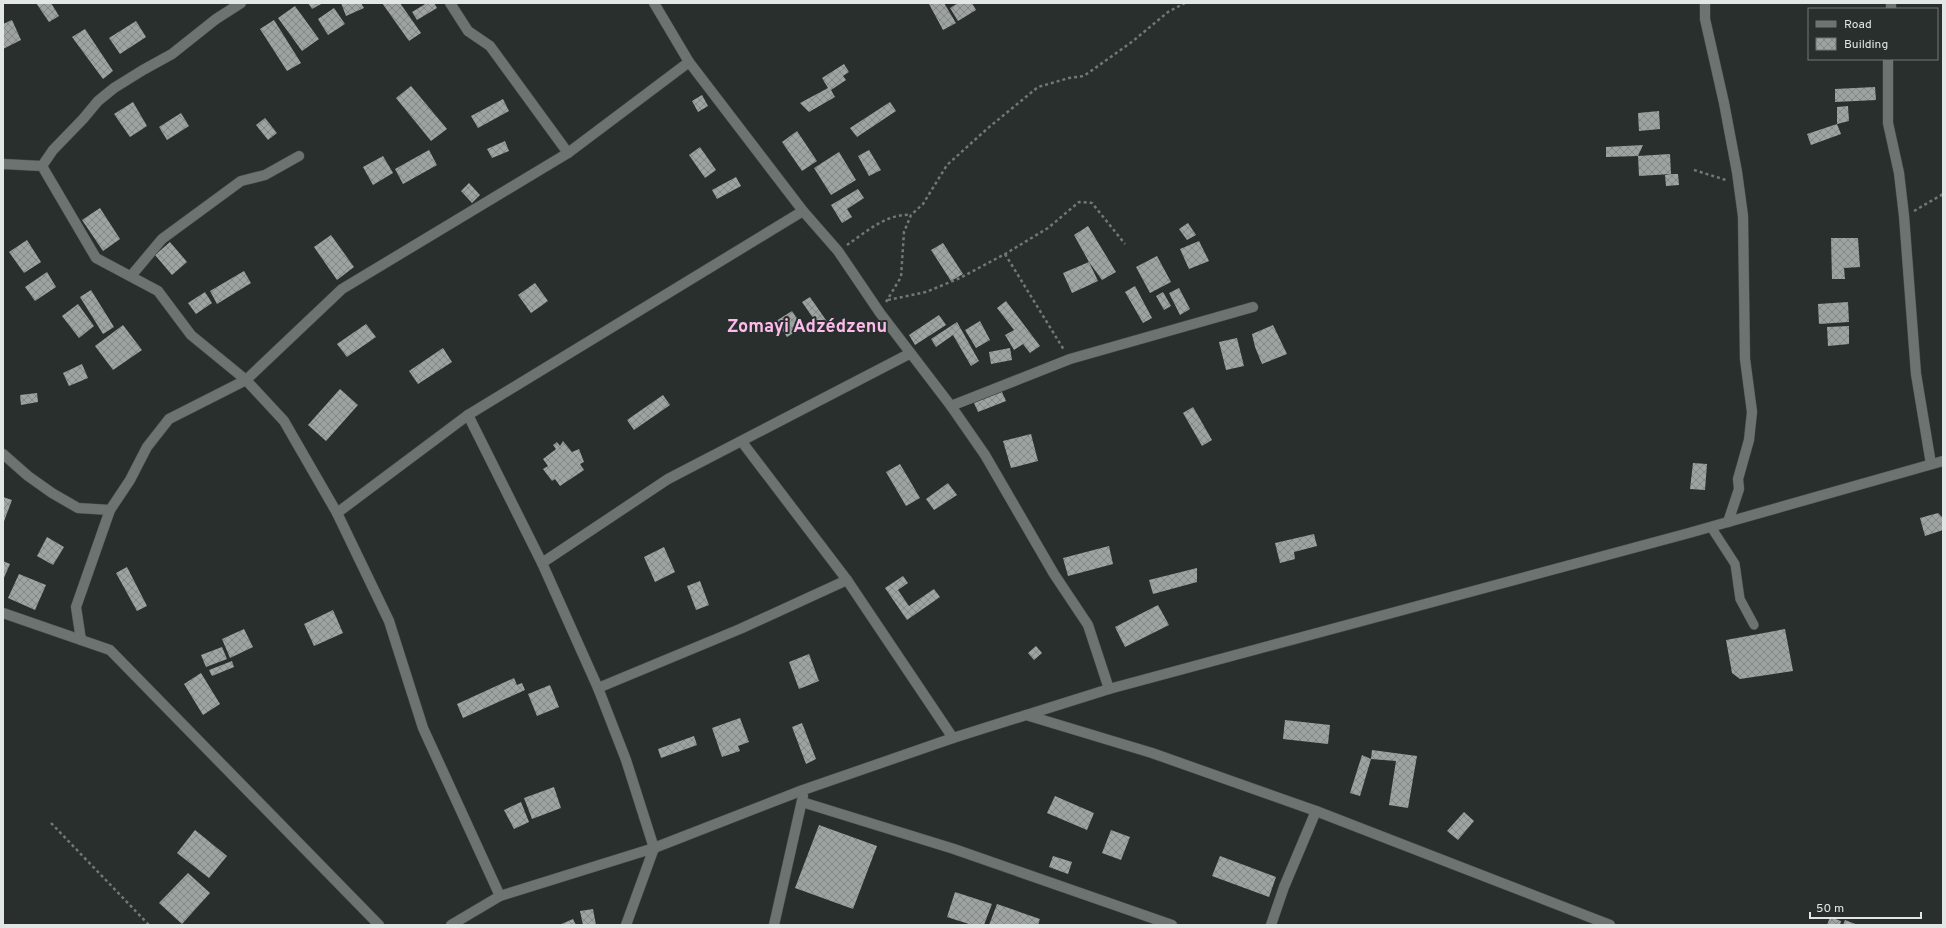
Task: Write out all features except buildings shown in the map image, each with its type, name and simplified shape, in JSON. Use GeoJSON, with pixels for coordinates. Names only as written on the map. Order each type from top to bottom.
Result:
{"type":"FeatureCollection","features":[{"type":"Feature","properties":{"kind":"street"},"geometry":{"type":"LineString","coordinates":[[42,166],[53,150],[98,101],[114,88],[172,54],[216,19],[241,3]]}},
{"type":"Feature","properties":{"kind":"street"},"geometry":{"type":"LineString","coordinates":[[450,3],[468,31],[490,46],[568,153]]}},
{"type":"Feature","properties":{"kind":"street"},"geometry":{"type":"LineString","coordinates":[[654,3],[689,62],[803,211],[838,251],[909,354],[951,406],[985,455],[1054,574],[1088,625],[1109,690]]}},
{"type":"Feature","properties":{"kind":"street"},"geometry":{"type":"LineString","coordinates":[[1705,3],[1705,19],[1720,81],[1740,193],[1745,245],[1745,359],[1752,412],[1749,440],[1738,479],[1738,489],[1728,522]]}},
{"type":"Feature","properties":{"kind":"street"},"geometry":{"type":"LineString","coordinates":[[1888,60],[1888,123],[1899,173],[1904,216],[1916,374],[1932,464]]}},
{"type":"Feature","properties":{"kind":"street"},"geometry":{"type":"LineString","coordinates":[[82,640],[76,607],[110,510],[130,480],[147,447],[169,419],[246,380],[342,289],[568,153],[689,62]]}},
{"type":"Feature","properties":{"kind":"street"},"geometry":{"type":"LineString","coordinates":[[131,276],[162,239],[241,181],[265,175],[299,156]]}},
{"type":"Feature","properties":{"kind":"street"},"geometry":{"type":"LineString","coordinates":[[3,164],[42,166]]}},
{"type":"Feature","properties":{"kind":"street"},"geometry":{"type":"LineString","coordinates":[[42,166],[96,258],[158,292],[191,335],[246,380],[284,421],[337,513],[389,621],[423,728],[500,896]]}},
{"type":"Feature","properties":{"kind":"street"},"geometry":{"type":"LineString","coordinates":[[337,513],[468,416],[803,211]]}},
{"type":"Feature","properties":{"kind":"street"},"geometry":{"type":"LineString","coordinates":[[951,406],[1070,359],[1253,307]]}},
{"type":"Feature","properties":{"kind":"street"},"geometry":{"type":"LineString","coordinates":[[542,563],[668,479],[742,442],[909,354]]}},
{"type":"Feature","properties":{"kind":"street"},"geometry":{"type":"LineString","coordinates":[[468,416],[542,563],[598,688],[626,760],[654,848],[626,925]]}},
{"type":"Feature","properties":{"kind":"street"},"geometry":{"type":"LineString","coordinates":[[742,442],[847,580],[953,738]]}},
{"type":"Feature","properties":{"kind":"street"},"geometry":{"type":"LineString","coordinates":[[3,454],[28,476],[52,493],[78,508],[110,510]]}},
{"type":"Feature","properties":{"kind":"street"},"geometry":{"type":"LineString","coordinates":[[451,925],[500,896],[654,848],[803,790],[953,738],[1026,715],[1109,690],[1711,527],[1943,461]]}},
{"type":"Feature","properties":{"kind":"street"},"geometry":{"type":"LineString","coordinates":[[598,688],[740,629],[847,580]]}},
{"type":"Feature","properties":{"kind":"street"},"geometry":{"type":"LineString","coordinates":[[3,612],[110,650],[379,925]]}},
{"type":"Feature","properties":{"kind":"street"},"geometry":{"type":"LineString","coordinates":[[1026,715],[1152,753],[1316,811],[1610,925]]}},
{"type":"Feature","properties":{"kind":"street"},"geometry":{"type":"LineString","coordinates":[[774,925],[802,802],[803,790]]}},
{"type":"Feature","properties":{"kind":"street"},"geometry":{"type":"LineString","coordinates":[[802,802],[954,849],[1172,925]]}},
{"type":"Feature","properties":{"kind":"street"},"geometry":{"type":"LineString","coordinates":[[1271,925],[1316,811]]}},
{"type":"Feature","properties":{"kind":"street"},"geometry":{"type":"LineString","coordinates":[[1585,915],[1590,925]]}},
{"type":"Feature","properties":{"kind":"lane"},"geometry":{"type":"LineString","coordinates":[[1711,527],[1735,564],[1740,599],[1754,625]]}},
{"type":"Feature","properties":{"kind":"path"},"geometry":{"type":"LineString","coordinates":[[1125,244],[1092,202],[1079,202],[1048,228],[1006,254],[960,278],[926,292],[887,301],[901,277],[904,232],[911,215],[924,204],[947,165],[988,128],[1038,87],[1069,78],[1084,76],[1133,41],[1168,12],[1185,3]]}},
{"type":"Feature","properties":{"kind":"path"},"geometry":{"type":"LineString","coordinates":[[1694,170],[1738,184],[1740,193]]}},
{"type":"Feature","properties":{"kind":"path"},"geometry":{"type":"LineString","coordinates":[[1904,216],[1929,204],[1943,194]]}},
{"type":"Feature","properties":{"kind":"path"},"geometry":{"type":"LineString","coordinates":[[838,251],[877,224],[902,214],[911,215]]}},
{"type":"Feature","properties":{"kind":"path"},"geometry":{"type":"LineString","coordinates":[[1006,254],[1070,359]]}},
{"type":"Feature","properties":{"kind":"path"},"geometry":{"type":"LineString","coordinates":[[51,823],[149,925]]}},
{"type":"Feature","properties":{"kind":"district","name":"Zomayi Adzédzenu"},"geometry":{"type":"Point","coordinates":[807,327]}}]}
